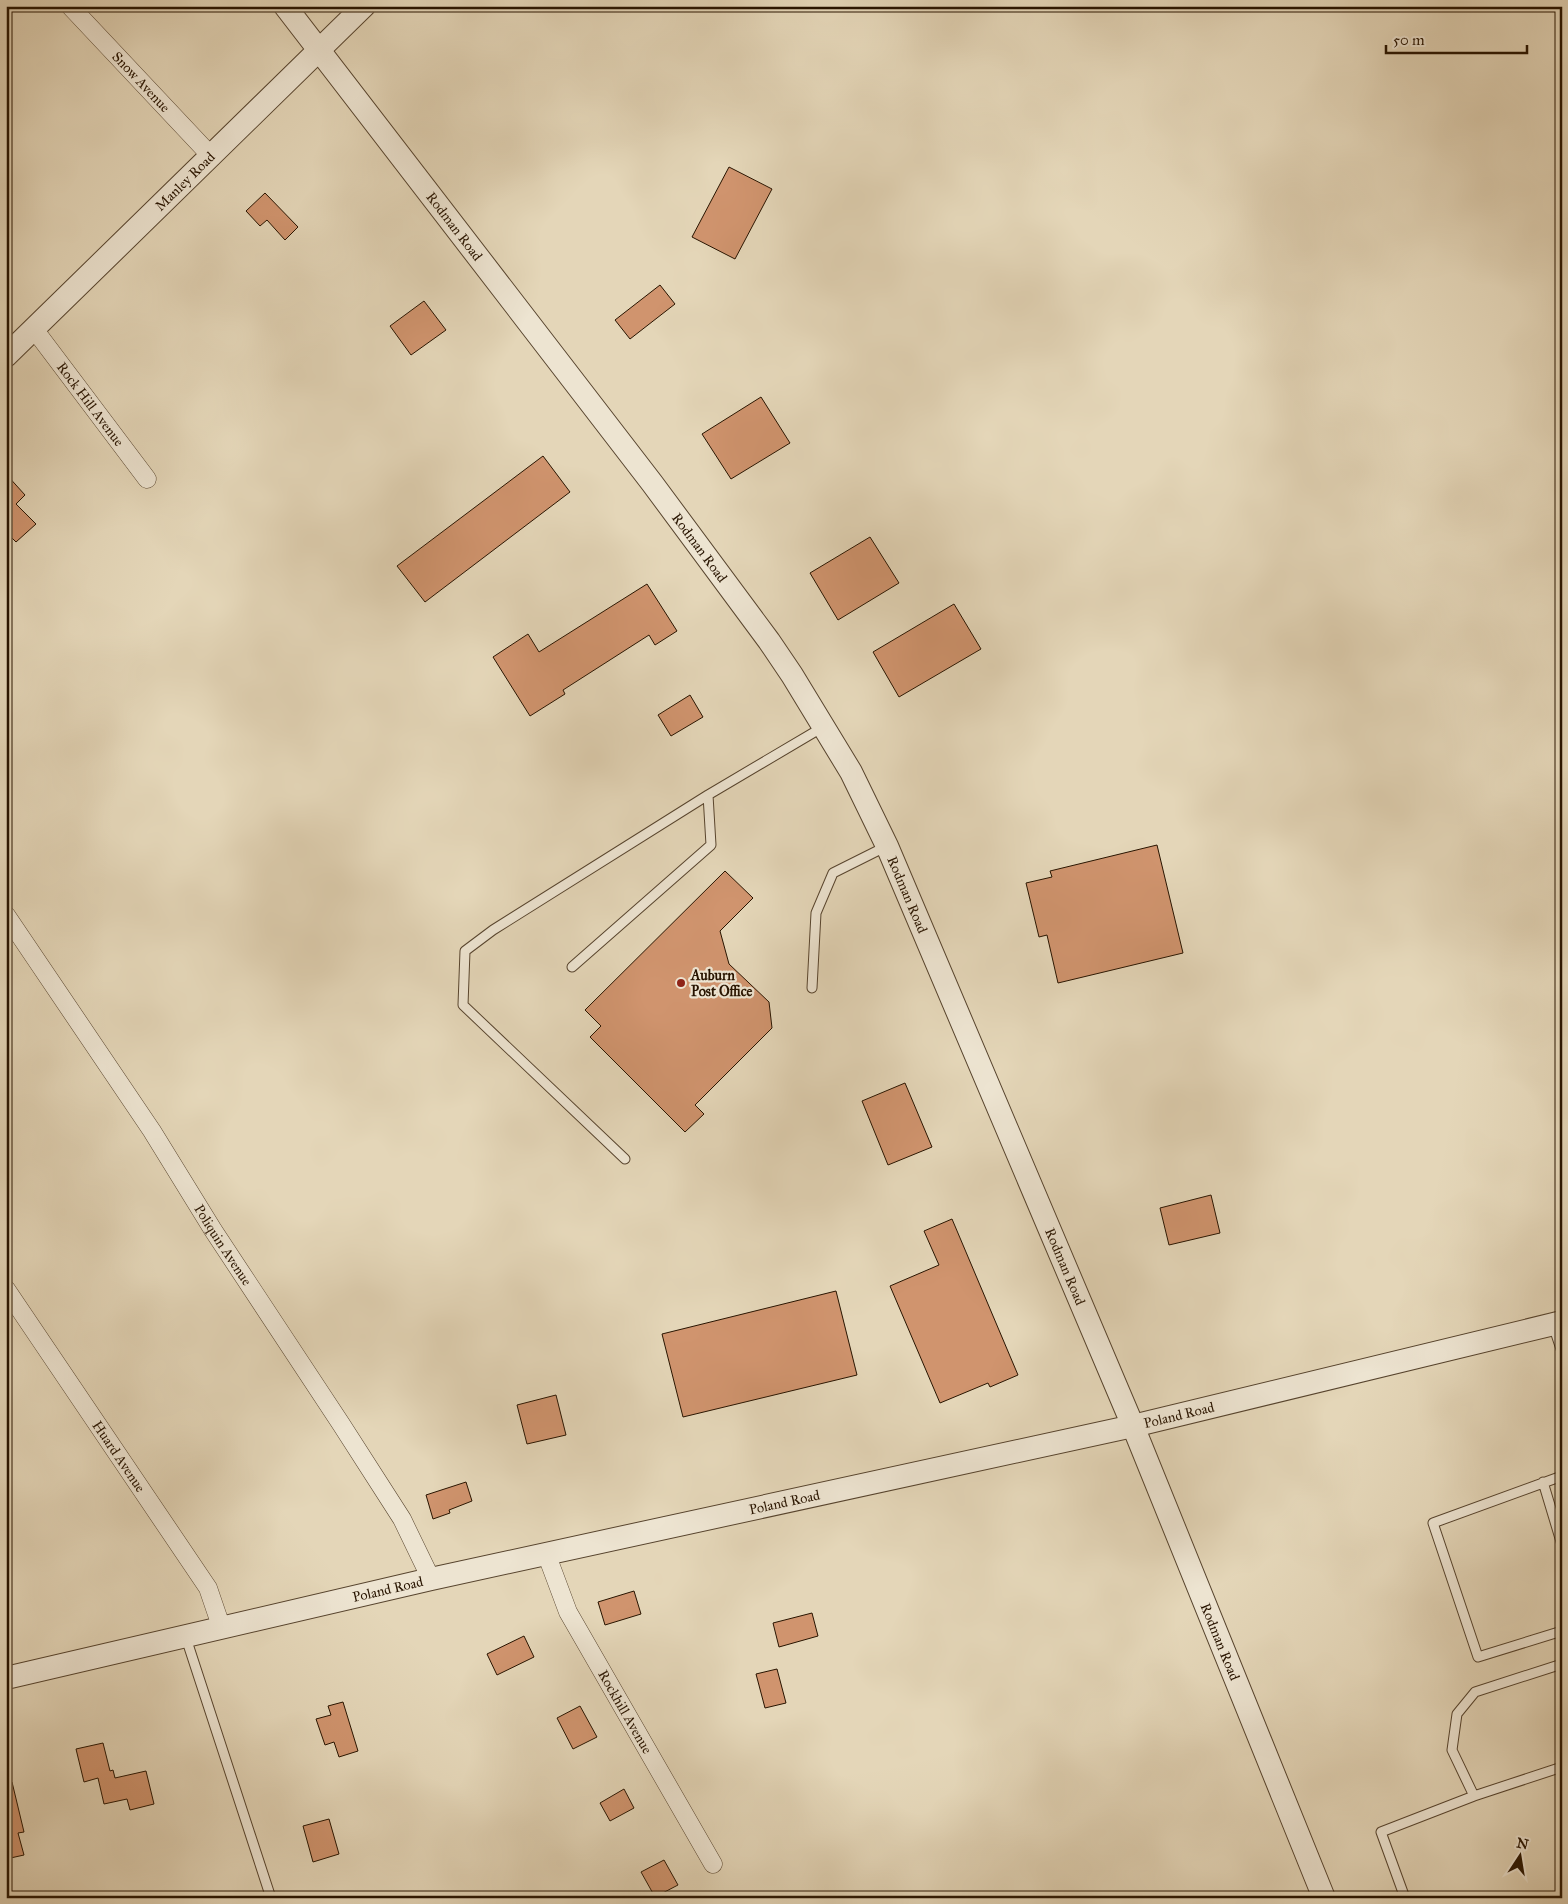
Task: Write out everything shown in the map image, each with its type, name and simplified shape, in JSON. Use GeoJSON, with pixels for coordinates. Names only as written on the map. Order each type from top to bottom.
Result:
{"type":"FeatureCollection","features":[{"type":"Feature","properties":{"kind":"street","name":"Snow Avenue"},"geometry":{"type":"LineString","coordinates":[[70,6],[212,156]]}},
{"type":"Feature","properties":{"kind":"street","name":"Rodman Road"},"geometry":{"type":"LineString","coordinates":[[285,6],[652,483],[769,641],[792,674],[851,772],[887,846],[1132,1426],[1324,1898]]}},
{"type":"Feature","properties":{"kind":"street","name":"Manley Road"},"geometry":{"type":"LineString","coordinates":[[6,356],[364,6]]}},
{"type":"Feature","properties":{"kind":"street","name":"Rock Hill Avenue"},"geometry":{"type":"LineString","coordinates":[[34,329],[147,479]]}},
{"type":"Feature","properties":{"kind":"street","name":"Poliquin Avenue"},"geometry":{"type":"LineString","coordinates":[[6,915],[152,1131],[213,1230],[402,1519],[431,1579]]}},
{"type":"Feature","properties":{"kind":"street","name":"Huard Avenue"},"geometry":{"type":"LineString","coordinates":[[6,1288],[208,1588],[222,1629]]}},
{"type":"Feature","properties":{"kind":"street","name":"Poland Road"},"geometry":{"type":"LineString","coordinates":[[7,1677],[546,1553],[1132,1426],[1557,1323]]}},
{"type":"Feature","properties":{"kind":"street","name":"Rockhill Avenue"},"geometry":{"type":"LineString","coordinates":[[546,1553],[568,1612],[713,1864]]}},
{"type":"Feature","properties":{"kind":"lane"},"geometry":{"type":"LineString","coordinates":[[625,1159],[463,1005],[465,951],[493,930],[708,794],[823,727]]}},
{"type":"Feature","properties":{"kind":"lane"},"geometry":{"type":"LineString","coordinates":[[572,967],[711,846],[708,794]]}},
{"type":"Feature","properties":{"kind":"lane"},"geometry":{"type":"LineString","coordinates":[[812,988],[816,913],[833,873],[887,846]]}},
{"type":"Feature","properties":{"kind":"lane"},"geometry":{"type":"LineString","coordinates":[[1557,1323],[1562,1352]]}},
{"type":"Feature","properties":{"kind":"lane"},"geometry":{"type":"LineString","coordinates":[[1562,1476],[1433,1523],[1478,1657],[1562,1631]]}},
{"type":"Feature","properties":{"kind":"lane"},"geometry":{"type":"LineString","coordinates":[[1543,1482],[1562,1545]]}},
{"type":"Feature","properties":{"kind":"lane"},"geometry":{"type":"LineString","coordinates":[[186,1637],[271,1898]]}},
{"type":"Feature","properties":{"kind":"lane"},"geometry":{"type":"LineString","coordinates":[[1474,1796],[1452,1750],[1457,1714],[1475,1692],[1562,1664]]}},
{"type":"Feature","properties":{"kind":"lane"},"geometry":{"type":"LineString","coordinates":[[1406,1898],[1381,1832],[1474,1796],[1562,1767]]}},
{"type":"Feature","properties":{"kind":"building"},"geometry":{"type":"Polygon","coordinates":[[[729,167],[772,189],[735,259],[692,237],[729,167]]]}},
{"type":"Feature","properties":{"kind":"building"},"geometry":{"type":"Polygon","coordinates":[[[265,193],[298,227],[285,240],[267,220],[260,226],[246,211],[265,193]]]}},
{"type":"Feature","properties":{"kind":"building"},"geometry":{"type":"Polygon","coordinates":[[[660,285],[675,304],[630,339],[615,320],[660,285]]]}},
{"type":"Feature","properties":{"kind":"building"},"geometry":{"type":"Polygon","coordinates":[[[424,301],[446,330],[411,355],[390,326],[424,301]]]}},
{"type":"Feature","properties":{"kind":"building"},"geometry":{"type":"Polygon","coordinates":[[[761,397],[790,443],[731,479],[702,434],[761,397]]]}},
{"type":"Feature","properties":{"kind":"building"},"geometry":{"type":"Polygon","coordinates":[[[543,456],[570,492],[425,602],[397,566],[543,456]]]}},
{"type":"Feature","properties":{"kind":"building"},"geometry":{"type":"Polygon","coordinates":[[[6,474],[25,495],[16,504],[36,524],[16,542],[6,532],[6,474]]]}},
{"type":"Feature","properties":{"kind":"building"},"geometry":{"type":"Polygon","coordinates":[[[870,537],[899,583],[838,620],[810,573],[870,537]]]}},
{"type":"Feature","properties":{"kind":"building"},"geometry":{"type":"Polygon","coordinates":[[[647,584],[677,631],[655,645],[649,635],[563,690],[565,694],[530,716],[493,657],[528,634],[539,652],[647,584]]]}},
{"type":"Feature","properties":{"kind":"building"},"geometry":{"type":"Polygon","coordinates":[[[954,604],[981,649],[899,697],[873,652],[954,604]]]}},
{"type":"Feature","properties":{"kind":"building"},"geometry":{"type":"Polygon","coordinates":[[[690,695],[703,717],[671,736],[658,715],[690,695]]]}},
{"type":"Feature","properties":{"kind":"building"},"geometry":{"type":"Polygon","coordinates":[[[1157,845],[1183,953],[1058,983],[1047,935],[1039,937],[1026,883],[1052,877],[1050,871],[1157,845]]]}},
{"type":"Feature","properties":{"kind":"building","name":"Auburn Post Office"},"geometry":{"type":"Polygon","coordinates":[[[725,871],[753,898],[720,931],[729,964],[769,1002],[772,1028],[695,1105],[704,1114],[685,1132],[590,1037],[601,1026],[585,1010],[725,871]]]}},
{"type":"Feature","properties":{"kind":"building"},"geometry":{"type":"Polygon","coordinates":[[[905,1083],[932,1147],[888,1165],[862,1101],[905,1083]]]}},
{"type":"Feature","properties":{"kind":"building"},"geometry":{"type":"Polygon","coordinates":[[[1211,1195],[1220,1233],[1169,1245],[1160,1208],[1211,1195]]]}},
{"type":"Feature","properties":{"kind":"building"},"geometry":{"type":"Polygon","coordinates":[[[952,1219],[1018,1375],[990,1387],[988,1383],[940,1403],[890,1286],[939,1265],[924,1231],[952,1219]]]}},
{"type":"Feature","properties":{"kind":"building"},"geometry":{"type":"Polygon","coordinates":[[[836,1291],[857,1375],[683,1417],[662,1334],[836,1291]]]}},
{"type":"Feature","properties":{"kind":"building"},"geometry":{"type":"Polygon","coordinates":[[[556,1395],[566,1435],[527,1444],[517,1405],[556,1395]]]}},
{"type":"Feature","properties":{"kind":"building"},"geometry":{"type":"Polygon","coordinates":[[[466,1482],[472,1501],[449,1510],[450,1513],[433,1519],[426,1495],[466,1482]]]}},
{"type":"Feature","properties":{"kind":"building"},"geometry":{"type":"Polygon","coordinates":[[[634,1591],[641,1614],[605,1625],[598,1602],[634,1591]]]}},
{"type":"Feature","properties":{"kind":"building"},"geometry":{"type":"Polygon","coordinates":[[[812,1613],[818,1636],[779,1647],[773,1623],[812,1613]]]}},
{"type":"Feature","properties":{"kind":"building"},"geometry":{"type":"Polygon","coordinates":[[[524,1636],[534,1657],[497,1675],[487,1654],[524,1636]]]}},
{"type":"Feature","properties":{"kind":"building"},"geometry":{"type":"Polygon","coordinates":[[[777,1669],[786,1703],[765,1708],[756,1674],[777,1669]]]}},
{"type":"Feature","properties":{"kind":"building"},"geometry":{"type":"Polygon","coordinates":[[[343,1702],[358,1751],[339,1757],[334,1742],[325,1745],[316,1719],[331,1715],[328,1706],[343,1702]]]}},
{"type":"Feature","properties":{"kind":"building"},"geometry":{"type":"Polygon","coordinates":[[[580,1706],[597,1737],[573,1749],[557,1718],[580,1706]]]}},
{"type":"Feature","properties":{"kind":"building"},"geometry":{"type":"Polygon","coordinates":[[[103,1743],[110,1771],[113,1770],[115,1778],[146,1771],[154,1804],[130,1810],[127,1799],[104,1804],[98,1778],[84,1782],[76,1749],[103,1743]]]}},
{"type":"Feature","properties":{"kind":"building"},"geometry":{"type":"Polygon","coordinates":[[[6,1782],[12,1782],[24,1832],[18,1833],[24,1855],[6,1859],[6,1782]]]}},
{"type":"Feature","properties":{"kind":"building"},"geometry":{"type":"Polygon","coordinates":[[[624,1789],[634,1808],[610,1821],[600,1803],[624,1789]]]}},
{"type":"Feature","properties":{"kind":"building"},"geometry":{"type":"Polygon","coordinates":[[[329,1819],[339,1854],[313,1862],[303,1826],[329,1819]]]}},
{"type":"Feature","properties":{"kind":"building"},"geometry":{"type":"Polygon","coordinates":[[[664,1860],[678,1885],[655,1897],[641,1872],[664,1860]]]}},
{"type":"Feature","properties":{"kind":"place","name":"Auburn Post Office"},"geometry":{"type":"Point","coordinates":[681,983]}}]}
